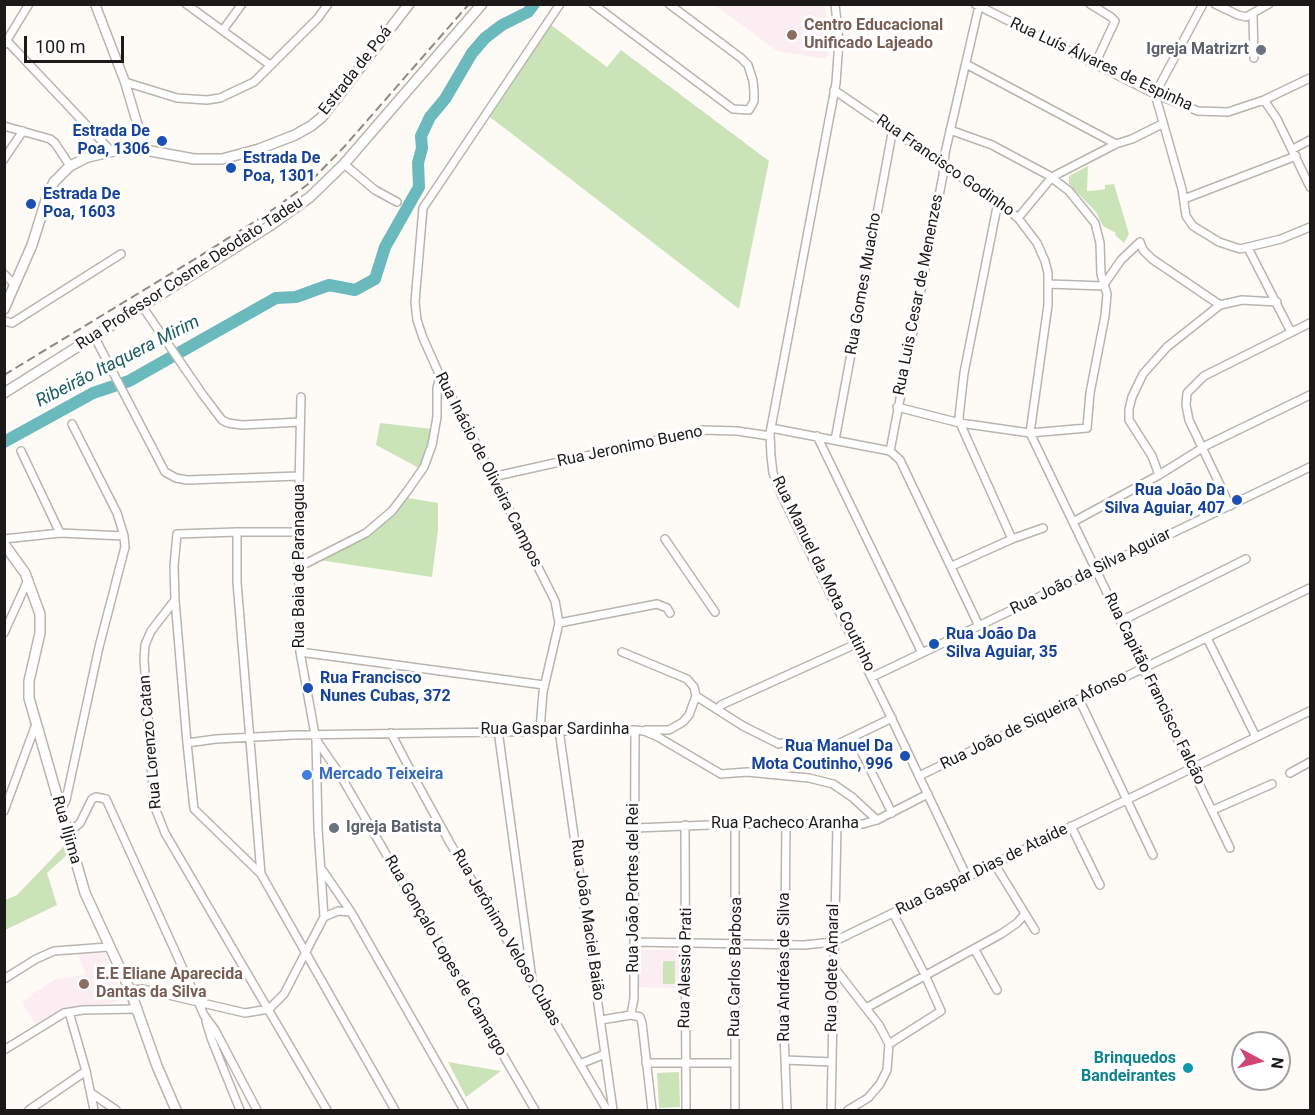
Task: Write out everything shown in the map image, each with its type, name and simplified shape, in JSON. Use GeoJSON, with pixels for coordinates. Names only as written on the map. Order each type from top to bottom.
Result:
{"type":"FeatureCollection","features":[{"type":"Feature","properties":{"kind":"main road","name":"Rua Professor Cosme Deodato Tadeu"},"geometry":{"type":"LineString","coordinates":[[4,393],[310,197],[344,164],[482,4]]}},
{"type":"Feature","properties":{"kind":"main road","name":"Estrada de Poá"},"geometry":{"type":"LineString","coordinates":[[4,309],[32,245],[47,197],[54,182],[70,166],[88,157],[111,151],[145,150],[194,159],[222,159],[265,147],[311,126],[322,117],[343,92],[405,6]]}},
{"type":"Feature","properties":{"kind":"main road","name":"Rua Iljima"},"geometry":{"type":"LineString","coordinates":[[5,546],[28,580],[40,614],[40,633],[29,681],[29,698],[85,893],[138,1009],[164,1084],[176,1110]]}},
{"type":"Feature","properties":{"kind":"street"},"geometry":{"type":"LineString","coordinates":[[29,4],[6,43],[111,151]]}},
{"type":"Feature","properties":{"kind":"street"},"geometry":{"type":"LineString","coordinates":[[95,4],[125,82],[145,150]]}},
{"type":"Feature","properties":{"kind":"street"},"geometry":{"type":"LineString","coordinates":[[186,4],[270,65]]}},
{"type":"Feature","properties":{"kind":"street"},"geometry":{"type":"LineString","coordinates":[[223,30],[242,4]]}},
{"type":"Feature","properties":{"kind":"street"},"geometry":{"type":"LineString","coordinates":[[125,82],[177,98],[207,100],[220,98],[250,85],[318,18],[328,4]]}},
{"type":"Feature","properties":{"kind":"street","name":"Rua Inácio de Oliveira Campos"},"geometry":{"type":"LineString","coordinates":[[540,730],[544,685],[559,623],[555,601],[440,376],[423,338],[417,320],[415,302],[423,208],[560,4]]}},
{"type":"Feature","properties":{"kind":"street"},"geometry":{"type":"LineString","coordinates":[[593,4],[733,110],[745,111],[751,107],[754,92],[750,71],[741,58],[669,4]]}},
{"type":"Feature","properties":{"kind":"street","name":"Rua Manuel da Mota Coutinho"},"geometry":{"type":"LineString","coordinates":[[835,4],[839,41],[834,90],[771,428],[773,473],[781,494],[892,718],[967,877]]}},
{"type":"Feature","properties":{"kind":"street"},"geometry":{"type":"LineString","coordinates":[[1090,4],[1115,21],[1095,64]]}},
{"type":"Feature","properties":{"kind":"street"},"geometry":{"type":"LineString","coordinates":[[1203,4],[1155,94],[1184,199],[1185,216],[1193,226],[1240,249],[1281,239],[1311,226]]}},
{"type":"Feature","properties":{"kind":"street"},"geometry":{"type":"LineString","coordinates":[[1215,4],[1242,16],[1253,15],[1269,4]]}},
{"type":"Feature","properties":{"kind":"street","name":"Rua Luís Álvares de Espinha"},"geometry":{"type":"LineString","coordinates":[[977,5],[1155,94],[1186,108],[1204,112],[1228,112],[1264,100],[1311,78]]}},
{"type":"Feature","properties":{"kind":"street","name":"Rua Luis Cesar de Menenzes"},"geometry":{"type":"LineString","coordinates":[[890,451],[950,130],[977,5]]}},
{"type":"Feature","properties":{"kind":"street"},"geometry":{"type":"LineString","coordinates":[[1253,15],[1254,58]]}},
{"type":"Feature","properties":{"kind":"street"},"geometry":{"type":"LineString","coordinates":[[966,64],[1116,144]]}},
{"type":"Feature","properties":{"kind":"street","name":"Rua Francisco Godinho"},"geometry":{"type":"LineString","coordinates":[[834,90],[893,128],[998,202],[1018,218],[1037,243],[1045,261],[1049,284],[1030,433]]}},
{"type":"Feature","properties":{"kind":"street"},"geometry":{"type":"LineString","coordinates":[[1264,100],[1277,119],[1311,187]]}},
{"type":"Feature","properties":{"kind":"street"},"geometry":{"type":"LineString","coordinates":[[1018,218],[1052,177],[1116,144],[1162,124]]}},
{"type":"Feature","properties":{"kind":"street"},"geometry":{"type":"LineString","coordinates":[[4,126],[50,139],[70,166]]}},
{"type":"Feature","properties":{"kind":"street","name":"Rua Gomes Muacho"},"geometry":{"type":"LineString","coordinates":[[835,440],[893,128]]}},
{"type":"Feature","properties":{"kind":"street"},"geometry":{"type":"LineString","coordinates":[[897,407],[960,423],[1030,433],[1086,428],[1090,393],[1106,316],[1107,294],[1103,286],[1100,243],[1095,223],[1069,192],[1052,177],[992,145],[950,130]]}},
{"type":"Feature","properties":{"kind":"street"},"geometry":{"type":"LineString","coordinates":[[4,159],[23,131]]}},
{"type":"Feature","properties":{"kind":"street"},"geometry":{"type":"LineString","coordinates":[[1184,199],[1294,153],[1311,140]]}},
{"type":"Feature","properties":{"kind":"street"},"geometry":{"type":"LineString","coordinates":[[344,164],[375,190],[397,202]]}},
{"type":"Feature","properties":{"kind":"street"},"geometry":{"type":"LineString","coordinates":[[998,202],[964,373],[960,423],[1012,539]]}},
{"type":"Feature","properties":{"kind":"street"},"geometry":{"type":"LineString","coordinates":[[1103,286],[1121,261],[1140,242],[1143,250],[1152,259],[1220,305]]}},
{"type":"Feature","properties":{"kind":"street"},"geometry":{"type":"LineString","coordinates":[[1248,248],[1291,332]]}},
{"type":"Feature","properties":{"kind":"street"},"geometry":{"type":"LineString","coordinates":[[4,321],[12,323],[121,254]]}},
{"type":"Feature","properties":{"kind":"street"},"geometry":{"type":"LineString","coordinates":[[4,274],[15,285]]}},
{"type":"Feature","properties":{"kind":"street"},"geometry":{"type":"LineString","coordinates":[[1049,284],[1103,286]]}},
{"type":"Feature","properties":{"kind":"street"},"geometry":{"type":"LineString","coordinates":[[1159,475],[1152,456],[1129,420],[1132,397],[1143,374],[1167,347],[1220,305],[1242,300],[1277,302]]}},
{"type":"Feature","properties":{"kind":"street"},"geometry":{"type":"LineString","coordinates":[[142,306],[217,414],[228,423],[242,425],[300,422]]}},
{"type":"Feature","properties":{"kind":"street"},"geometry":{"type":"LineString","coordinates":[[1230,506],[1186,413],[1187,393],[1204,376],[1311,323]]}},
{"type":"Feature","properties":{"kind":"street"},"geometry":{"type":"LineString","coordinates":[[94,336],[165,472],[176,478],[187,480],[300,476]]}},
{"type":"Feature","properties":{"kind":"street"},"geometry":{"type":"LineString","coordinates":[[299,567],[366,533],[392,511],[408,490],[424,467],[432,445],[440,376]]}},
{"type":"Feature","properties":{"kind":"street"},"geometry":{"type":"LineString","coordinates":[[1073,522],[1159,475],[1202,448],[1311,395]]}},
{"type":"Feature","properties":{"kind":"street","name":"Rua Baia de Paranagua"},"geometry":{"type":"LineString","coordinates":[[301,397],[298,532],[300,652],[316,737],[324,917]]}},
{"type":"Feature","properties":{"kind":"street"},"geometry":{"type":"LineString","coordinates":[[61,810],[66,800],[99,647],[123,558],[124,536],[117,513],[72,424]]}},
{"type":"Feature","properties":{"kind":"street"},"geometry":{"type":"LineString","coordinates":[[771,428],[890,451],[900,460],[979,626]]}},
{"type":"Feature","properties":{"kind":"street","name":"Rua Jeronimo Bueno"},"geometry":{"type":"LineString","coordinates":[[492,477],[703,430],[737,431],[770,436]]}},
{"type":"Feature","properties":{"kind":"street","name":"Rua Capitão Francisco Falcão"},"geometry":{"type":"LineString","coordinates":[[1030,433],[1230,848]]}},
{"type":"Feature","properties":{"kind":"street"},"geometry":{"type":"LineString","coordinates":[[816,436],[922,653]]}},
{"type":"Feature","properties":{"kind":"street"},"geometry":{"type":"LineString","coordinates":[[21,451],[60,533]]}},
{"type":"Feature","properties":{"kind":"street","name":"Rua João da Silva Aguiar"},"geometry":{"type":"LineString","coordinates":[[872,677],[1311,467]]}},
{"type":"Feature","properties":{"kind":"street"},"geometry":{"type":"LineString","coordinates":[[952,566],[1043,528]]}},
{"type":"Feature","properties":{"kind":"street"},"geometry":{"type":"LineString","coordinates":[[237,532],[237,582],[261,874]]}},
{"type":"Feature","properties":{"kind":"street"},"geometry":{"type":"LineString","coordinates":[[298,532],[177,534],[174,566],[175,600],[186,743],[194,809],[261,874],[395,1110]]}},
{"type":"Feature","properties":{"kind":"street"},"geometry":{"type":"LineString","coordinates":[[5,546],[60,533],[124,536]]}},
{"type":"Feature","properties":{"kind":"street"},"geometry":{"type":"LineString","coordinates":[[665,539],[715,612]]}},
{"type":"Feature","properties":{"kind":"street"},"geometry":{"type":"LineString","coordinates":[[1121,621],[1246,559]]}},
{"type":"Feature","properties":{"kind":"street"},"geometry":{"type":"LineString","coordinates":[[4,633],[28,580]]}},
{"type":"Feature","properties":{"kind":"street","name":"Rua João de Siqueira Afonso"},"geometry":{"type":"LineString","coordinates":[[919,776],[1311,588]]}},
{"type":"Feature","properties":{"kind":"street","name":"Rua Lorenzo Catan"},"geometry":{"type":"LineString","coordinates":[[175,600],[151,630],[145,645],[144,670],[154,805],[165,833],[327,1110]]}},
{"type":"Feature","properties":{"kind":"street"},"geometry":{"type":"LineString","coordinates":[[559,623],[657,604],[667,608],[670,613]]}},
{"type":"Feature","properties":{"kind":"street"},"geometry":{"type":"LineString","coordinates":[[1207,638],[1256,737]]}},
{"type":"Feature","properties":{"kind":"street"},"geometry":{"type":"LineString","coordinates":[[718,709],[721,705],[785,675],[856,645]]}},
{"type":"Feature","properties":{"kind":"street"},"geometry":{"type":"LineString","coordinates":[[300,652],[544,685]]}},
{"type":"Feature","properties":{"kind":"street"},"geometry":{"type":"LineString","coordinates":[[622,652],[687,679],[694,687],[696,696],[688,715],[680,724],[669,730],[644,730]]}},
{"type":"Feature","properties":{"kind":"street"},"geometry":{"type":"LineString","coordinates":[[696,696],[743,726],[782,744],[789,741],[796,744],[830,746],[892,718]]}},
{"type":"Feature","properties":{"kind":"street"},"geometry":{"type":"LineString","coordinates":[[1079,699],[1153,855]]}},
{"type":"Feature","properties":{"kind":"street","name":"Rua Gaspar Dias de Ataíde"},"geometry":{"type":"LineString","coordinates":[[634,942],[817,945],[833,942],[1311,711]]}},
{"type":"Feature","properties":{"kind":"street"},"geometry":{"type":"LineString","coordinates":[[4,811],[36,724]]}},
{"type":"Feature","properties":{"kind":"street"},"geometry":{"type":"LineString","coordinates":[[498,730],[532,981]]}},
{"type":"Feature","properties":{"kind":"street","name":"Rua Gaspar Sardinha"},"geometry":{"type":"LineString","coordinates":[[186,743],[250,737],[316,737],[498,730],[644,730],[721,774],[747,772],[809,777],[833,784],[878,820]]}},
{"type":"Feature","properties":{"kind":"street","name":"Rua João Maciel Baião"},"geometry":{"type":"LineString","coordinates":[[559,730],[613,1110]]}},
{"type":"Feature","properties":{"kind":"street","name":"Rua João Portes del Rei"},"geometry":{"type":"LineString","coordinates":[[631,1015],[634,998],[635,730]]}},
{"type":"Feature","properties":{"kind":"street","name":"Rua Jerônimo Veloso Cubas"},"geometry":{"type":"LineString","coordinates":[[391,733],[427,802],[607,1110]]}},
{"type":"Feature","properties":{"kind":"street","name":"Rua Gonçalo Lopes de Camargo"},"geometry":{"type":"LineString","coordinates":[[316,737],[339,772],[535,1110]]}},
{"type":"Feature","properties":{"kind":"street"},"geometry":{"type":"LineString","coordinates":[[854,737],[891,813]]}},
{"type":"Feature","properties":{"kind":"street"},"geometry":{"type":"LineString","coordinates":[[1290,773],[1311,762]]}},
{"type":"Feature","properties":{"kind":"street"},"geometry":{"type":"LineString","coordinates":[[317,776],[339,772]]}},
{"type":"Feature","properties":{"kind":"street"},"geometry":{"type":"LineString","coordinates":[[1213,810],[1272,784]]}},
{"type":"Feature","properties":{"kind":"street","name":"Rua Pacheco Aranha"},"geometry":{"type":"LineString","coordinates":[[635,828],[735,824],[863,824],[878,820],[928,794]]}},
{"type":"Feature","properties":{"kind":"street"},"geometry":{"type":"LineString","coordinates":[[68,834],[80,823],[92,799],[106,798],[204,1015],[240,1110]]}},
{"type":"Feature","properties":{"kind":"street","name":"Rua Carlos Barbosa"},"geometry":{"type":"LineString","coordinates":[[735,824],[735,1110]]}},
{"type":"Feature","properties":{"kind":"street","name":"Rua Andréas de Silva"},"geometry":{"type":"LineString","coordinates":[[786,824],[784,944],[788,1110]]}},
{"type":"Feature","properties":{"kind":"street","name":"Rua Alessio Prati"},"geometry":{"type":"LineString","coordinates":[[685,825],[686,1110]]}},
{"type":"Feature","properties":{"kind":"street","name":"Rua Odete Amaral"},"geometry":{"type":"LineString","coordinates":[[831,1110],[837,825]]}},
{"type":"Feature","properties":{"kind":"street"},"geometry":{"type":"LineString","coordinates":[[1071,826],[1100,885]]}},
{"type":"Feature","properties":{"kind":"street"},"geometry":{"type":"LineString","coordinates":[[994,863],[1035,930]]}},
{"type":"Feature","properties":{"kind":"street"},"geometry":{"type":"LineString","coordinates":[[322,869],[351,912],[464,1110]]}},
{"type":"Feature","properties":{"kind":"street"},"geometry":{"type":"LineString","coordinates":[[130,990],[143,989],[245,1012],[268,1008],[284,994],[324,917],[338,911],[351,912]]}},
{"type":"Feature","properties":{"kind":"street"},"geometry":{"type":"LineString","coordinates":[[889,1044],[940,1013],[941,1008],[893,913]]}},
{"type":"Feature","properties":{"kind":"street"},"geometry":{"type":"LineString","coordinates":[[866,1008],[975,950],[1017,923],[1024,915]]}},
{"type":"Feature","properties":{"kind":"street"},"geometry":{"type":"LineString","coordinates":[[4,979],[36,959],[54,951],[108,947]]}},
{"type":"Feature","properties":{"kind":"street"},"geometry":{"type":"LineString","coordinates":[[975,950],[997,990]]}},
{"type":"Feature","properties":{"kind":"street"},"geometry":{"type":"LineString","coordinates":[[833,966],[887,1037],[889,1044],[887,1070],[880,1084],[868,1098],[848,1110]]}},
{"type":"Feature","properties":{"kind":"street"},"geometry":{"type":"LineString","coordinates":[[4,1050],[56,1017],[69,1012],[138,1009]]}},
{"type":"Feature","properties":{"kind":"street"},"geometry":{"type":"LineString","coordinates":[[69,1012],[86,1071],[94,1110]]}},
{"type":"Feature","properties":{"kind":"street"},"geometry":{"type":"LineString","coordinates":[[204,1015],[215,1030],[257,1110]]}},
{"type":"Feature","properties":{"kind":"street"},"geometry":{"type":"LineString","coordinates":[[601,1020],[631,1015],[638,1016],[641,1020],[652,1110]]}},
{"type":"Feature","properties":{"kind":"street"},"geometry":{"type":"LineString","coordinates":[[580,1064],[605,1054]]}},
{"type":"Feature","properties":{"kind":"street"},"geometry":{"type":"LineString","coordinates":[[785,1060],[831,1062]]}},
{"type":"Feature","properties":{"kind":"street"},"geometry":{"type":"LineString","coordinates":[[646,1063],[735,1063]]}},
{"type":"Feature","properties":{"kind":"street"},"geometry":{"type":"LineString","coordinates":[[29,1110],[86,1071]]}},
{"type":"Feature","properties":{"kind":"street"},"geometry":{"type":"LineString","coordinates":[[91,1093],[116,1110]]}},
{"type":"Feature","properties":{"kind":"shaded area","name":"Centro Educacional Unificado Lajeado"},"geometry":{"type":"Polygon","coordinates":[[[715,5],[824,5],[828,23],[829,54],[825,59],[777,51],[715,5]]]}},
{"type":"Feature","properties":{"kind":"shaded area"},"geometry":{"type":"Polygon","coordinates":[[[638,950],[680,950],[679,988],[637,987],[638,950]]]}},
{"type":"Feature","properties":{"kind":"shaded area","name":"E.E Eliane Aparecida Dantas da Silva"},"geometry":{"type":"Polygon","coordinates":[[[99,951],[104,954],[122,991],[121,1000],[65,1008],[35,1024],[22,1002],[55,979],[86,975],[77,952],[99,951]]]}},
{"type":"Feature","properties":{"kind":"green space"},"geometry":{"type":"Polygon","coordinates":[[[551,25],[607,67],[621,50],[769,161],[739,309],[490,117],[551,25]]]}},
{"type":"Feature","properties":{"kind":"green space"},"geometry":{"type":"Polygon","coordinates":[[[1088,166],[1087,191],[1105,189],[1105,185],[1114,184],[1129,234],[1124,243],[1115,235],[1116,233],[1103,226],[1096,212],[1069,184],[1069,176],[1088,166]]]}},
{"type":"Feature","properties":{"kind":"green space"},"geometry":{"type":"Polygon","coordinates":[[[380,423],[433,429],[419,468],[376,445],[380,423]]]}},
{"type":"Feature","properties":{"kind":"green space"},"geometry":{"type":"Polygon","coordinates":[[[408,498],[438,503],[438,530],[432,577],[319,560],[374,530],[392,517],[408,498]]]}},
{"type":"Feature","properties":{"kind":"green space"},"geometry":{"type":"Polygon","coordinates":[[[66,844],[69,853],[47,873],[57,905],[5,930],[5,900],[17,895],[66,844]]]}},
{"type":"Feature","properties":{"kind":"green space"},"geometry":{"type":"Polygon","coordinates":[[[663,961],[675,961],[675,984],[663,984],[663,961]]]}},
{"type":"Feature","properties":{"kind":"green space"},"geometry":{"type":"Polygon","coordinates":[[[448,1062],[501,1071],[466,1097],[448,1062]]]}},
{"type":"Feature","properties":{"kind":"green space"},"geometry":{"type":"Polygon","coordinates":[[[679,1072],[680,1107],[659,1108],[657,1073],[679,1072]]]}},
{"type":"Feature","properties":{"kind":"waterway","name":"Ribeirão Itaquera Mirim"},"geometry":{"type":"LineString","coordinates":[[4,442],[93,393],[129,381],[276,298],[296,297],[329,285],[355,290],[375,279],[385,247],[419,187],[418,163],[422,148],[421,136],[430,117],[445,99],[472,53],[485,38],[502,25],[528,12],[534,4]]}},
{"type":"Feature","properties":{"kind":"railway"},"geometry":{"type":"LineString","coordinates":[[4,375],[195,259],[265,215],[307,185],[344,147],[469,4]]}},
{"type":"Feature","properties":{"kind":"place","name":"Centro Educacional Unificado Lajeado"},"geometry":{"type":"Point","coordinates":[792,35]}},
{"type":"Feature","properties":{"kind":"place","name":"Igreja Matrizrt"},"geometry":{"type":"Point","coordinates":[1261,50]}},
{"type":"Feature","properties":{"kind":"place","name":"Estrada De Poa, 1306"},"geometry":{"type":"Point","coordinates":[162,141]}},
{"type":"Feature","properties":{"kind":"place","name":"Estrada De Poa, 1301"},"geometry":{"type":"Point","coordinates":[231,168]}},
{"type":"Feature","properties":{"kind":"place","name":"Estrada De Poa, 1603"},"geometry":{"type":"Point","coordinates":[31,204]}},
{"type":"Feature","properties":{"kind":"place","name":"Rua João Da Silva Aguiar, 407"},"geometry":{"type":"Point","coordinates":[1237,500]}},
{"type":"Feature","properties":{"kind":"place","name":"Rua João Da Silva Aguiar, 35"},"geometry":{"type":"Point","coordinates":[934,644]}},
{"type":"Feature","properties":{"kind":"place","name":"Rua Francisco Nunes Cubas, 372"},"geometry":{"type":"Point","coordinates":[308,688]}},
{"type":"Feature","properties":{"kind":"place","name":"Rua Manuel Da Mota Coutinho, 996"},"geometry":{"type":"Point","coordinates":[905,756]}},
{"type":"Feature","properties":{"kind":"place","name":"Mercado Teixeira"},"geometry":{"type":"Point","coordinates":[307,775]}},
{"type":"Feature","properties":{"kind":"place","name":"Igreja Batista"},"geometry":{"type":"Point","coordinates":[334,828]}},
{"type":"Feature","properties":{"kind":"place","name":"E.E Eliane Aparecida Dantas da Silva"},"geometry":{"type":"Point","coordinates":[84,984]}},
{"type":"Feature","properties":{"kind":"place","name":"Brinquedos Bandeirantes"},"geometry":{"type":"Point","coordinates":[1188,1068]}}]}
